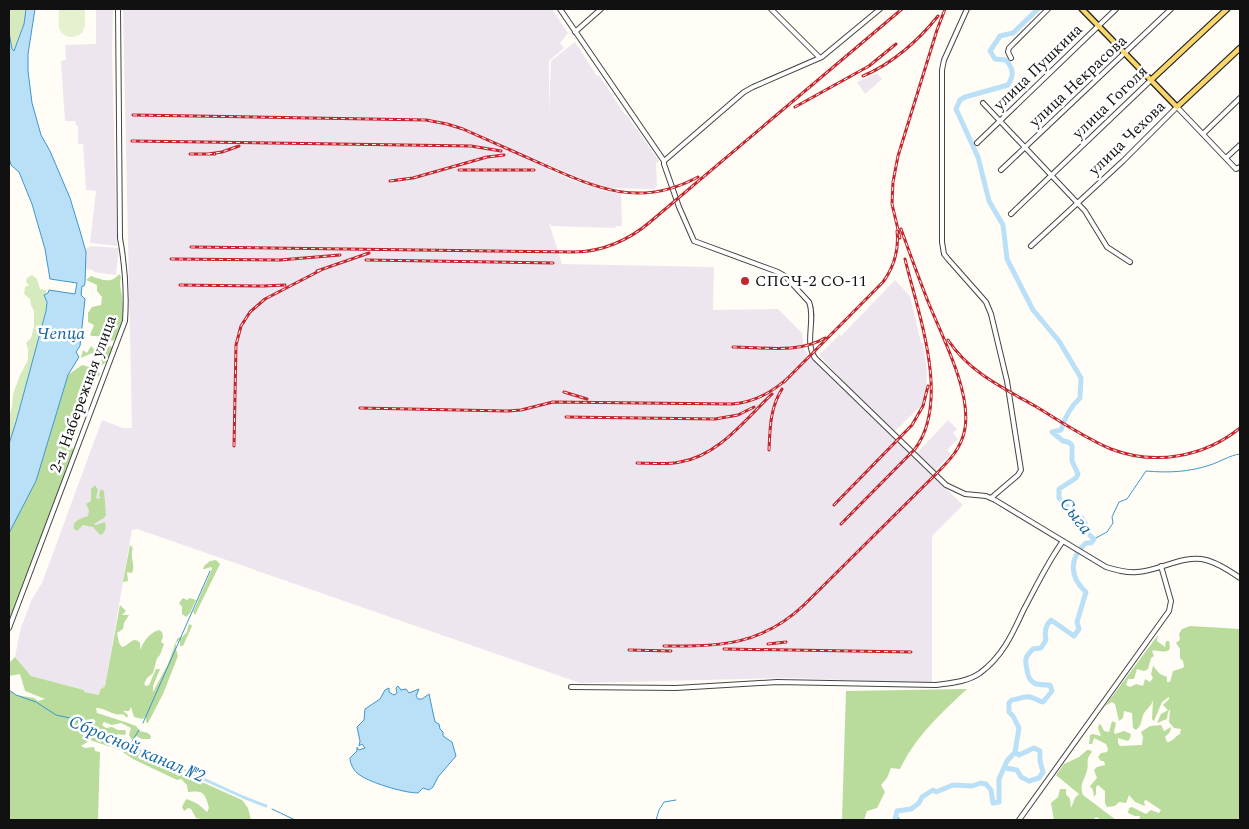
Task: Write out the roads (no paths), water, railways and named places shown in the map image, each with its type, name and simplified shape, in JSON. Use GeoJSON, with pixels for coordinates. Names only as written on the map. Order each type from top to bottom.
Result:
{"type":"FeatureCollection","features":[{"type":"Feature","properties":{"kind":"main road"},"geometry":{"type":"LineString","coordinates":[[1082,9],[1177,107]]}},
{"type":"Feature","properties":{"kind":"main road","name":"улица Гоголя"},"geometry":{"type":"LineString","coordinates":[[1151,80],[1227,9]]}},
{"type":"Feature","properties":{"kind":"main road","name":"улица Чехова"},"geometry":{"type":"LineString","coordinates":[[1177,107],[1240,48]]}},
{"type":"Feature","properties":{"kind":"street","name":"2-я Набережная улица"},"geometry":{"type":"LineString","coordinates":[[9,628],[125,320],[127,293],[120,238],[118,9]]}},
{"type":"Feature","properties":{"kind":"street"},"geometry":{"type":"LineString","coordinates":[[560,9],[664,161],[679,208],[694,241],[785,276],[811,306],[811,344],[815,358],[946,485],[965,494],[992,498],[1106,567],[1120,571],[1138,572],[1193,559],[1205,560],[1220,565],[1240,578]]}},
{"type":"Feature","properties":{"kind":"street"},"geometry":{"type":"LineString","coordinates":[[575,32],[601,9]]}},
{"type":"Feature","properties":{"kind":"street"},"geometry":{"type":"LineString","coordinates":[[771,9],[820,58]]}},
{"type":"Feature","properties":{"kind":"street"},"geometry":{"type":"LineString","coordinates":[[664,161],[744,92],[820,58],[880,9]]}},
{"type":"Feature","properties":{"kind":"street"},"geometry":{"type":"LineString","coordinates":[[967,9],[944,60],[942,70],[942,242],[944,254],[986,302],[991,314],[1007,381],[1022,470],[992,498]]}},
{"type":"Feature","properties":{"kind":"street"},"geometry":{"type":"LineString","coordinates":[[1011,58],[1008,52],[1009,48],[1048,9]]}},
{"type":"Feature","properties":{"kind":"street","name":"улица Пушкина"},"geometry":{"type":"LineString","coordinates":[[977,143],[1116,9]]}},
{"type":"Feature","properties":{"kind":"street","name":"улица Некрасова"},"geometry":{"type":"LineString","coordinates":[[1001,170],[1171,9]]}},
{"type":"Feature","properties":{"kind":"street","name":"улица Гоголя"},"geometry":{"type":"LineString","coordinates":[[1011,214],[1151,80]]}},
{"type":"Feature","properties":{"kind":"street"},"geometry":{"type":"LineString","coordinates":[[1203,134],[1240,98]]}},
{"type":"Feature","properties":{"kind":"street"},"geometry":{"type":"LineString","coordinates":[[983,103],[1085,211],[1107,247],[1130,262]]}},
{"type":"Feature","properties":{"kind":"street"},"geometry":{"type":"LineString","coordinates":[[1177,107],[1238,168]]}},
{"type":"Feature","properties":{"kind":"street","name":"улица Чехова"},"geometry":{"type":"LineString","coordinates":[[1031,246],[1177,107]]}},
{"type":"Feature","properties":{"kind":"street"},"geometry":{"type":"LineString","coordinates":[[1226,158],[1240,145]]}},
{"type":"Feature","properties":{"kind":"street"},"geometry":{"type":"LineString","coordinates":[[571,687],[676,688],[776,682],[936,685],[958,682],[978,674],[995,660],[1005,647],[1044,572],[1063,541]]}},
{"type":"Feature","properties":{"kind":"street"},"geometry":{"type":"LineString","coordinates":[[1019,820],[1169,611],[1172,601],[1161,566]]}},
{"type":"Feature","properties":{"kind":"water","name":"Чепца"},"geometry":{"type":"Polygon","coordinates":[[[26,9],[35,9],[28,54],[32,103],[41,135],[70,198],[86,252],[85,283],[82,286],[81,295],[85,299],[80,346],[76,352],[79,357],[68,375],[36,481],[9,533],[9,444],[46,311],[47,302],[44,295],[49,290],[75,294],[77,283],[50,279],[45,249],[32,204],[19,172],[11,165],[9,158],[9,32],[14,51],[24,24],[26,9]]]}},
{"type":"Feature","properties":{"kind":"water"},"geometry":{"type":"Polygon","coordinates":[[[398,686],[401,690],[406,689],[409,693],[419,689],[416,696],[418,699],[422,699],[429,694],[435,722],[439,724],[443,736],[452,742],[456,756],[438,777],[433,787],[429,790],[423,788],[418,793],[395,789],[369,780],[357,773],[350,760],[357,751],[357,747],[359,750],[365,748],[362,744],[359,746],[360,741],[357,727],[364,720],[365,709],[380,699],[385,690],[389,688],[389,692],[394,695],[397,693],[396,688],[398,686]]]}},
{"type":"Feature","properties":{"kind":"waterway","name":"Сыга"},"geometry":{"type":"LineString","coordinates":[[895,820],[897,811],[911,809],[919,803],[922,797],[933,790],[936,792],[953,785],[972,786],[981,783],[986,784],[991,790],[993,803],[999,802],[999,779],[1007,761],[1015,752],[1019,728],[1009,712],[1009,703],[1012,700],[1023,697],[1032,697],[1043,702],[1052,691],[1050,685],[1034,683],[1030,679],[1026,659],[1033,649],[1041,648],[1046,640],[1046,627],[1051,620],[1074,636],[1079,629],[1077,622],[1086,592],[1076,580],[1073,568],[1074,561],[1080,549],[1086,543],[1091,543],[1094,539],[1084,530],[1085,523],[1081,517],[1059,498],[1059,489],[1076,478],[1078,474],[1072,461],[1072,445],[1063,441],[1052,432],[1061,430],[1068,413],[1080,398],[1081,378],[1059,341],[1033,310],[1007,259],[1003,225],[989,201],[978,157],[956,109],[960,100],[965,97],[1008,85],[1012,75],[1011,67],[1006,60],[995,59],[990,51],[1000,36],[1013,33],[1038,9]]}},
{"type":"Feature","properties":{"kind":"waterway"},"geometry":{"type":"LineString","coordinates":[[1094,539],[1107,532],[1113,523],[1112,517],[1119,502],[1127,499],[1146,471],[1187,471],[1240,454]]}},
{"type":"Feature","properties":{"kind":"waterway"},"geometry":{"type":"LineString","coordinates":[[143,723],[210,571]]}},
{"type":"Feature","properties":{"kind":"waterway","name":"Сбросной канал №2"},"geometry":{"type":"LineString","coordinates":[[9,690],[16,695],[36,702],[56,715],[70,718],[120,739]]}},
{"type":"Feature","properties":{"kind":"waterway"},"geometry":{"type":"LineString","coordinates":[[131,743],[139,730]]}},
{"type":"Feature","properties":{"kind":"waterway","name":"Сбросной канал №2"},"geometry":{"type":"LineString","coordinates":[[120,739],[144,752],[266,806]]}},
{"type":"Feature","properties":{"kind":"waterway"},"geometry":{"type":"LineString","coordinates":[[1005,768],[1017,770],[1021,777],[1029,781],[1039,778],[1043,772],[1040,751],[1034,748],[1019,755],[1015,752]]}},
{"type":"Feature","properties":{"kind":"waterway","name":"Сбросной канал №2"},"geometry":{"type":"LineString","coordinates":[[656,820],[664,802],[676,800]]}},
{"type":"Feature","properties":{"kind":"waterway","name":"Сбросной канал №2"},"geometry":{"type":"LineString","coordinates":[[272,809],[295,820]]}},
{"type":"Feature","properties":{"kind":"waterway","name":"Сыга"},"geometry":{"type":"LineString","coordinates":[[897,816],[900,820]]}},
{"type":"Feature","properties":{"kind":"railway"},"geometry":{"type":"LineString","coordinates":[[191,247],[574,252],[595,250],[615,244],[650,222],[902,9]]}},
{"type":"Feature","properties":{"kind":"railway"},"geometry":{"type":"LineString","coordinates":[[900,238],[892,204],[893,182],[898,156],[945,9]]}},
{"type":"Feature","properties":{"kind":"railway"},"geometry":{"type":"LineString","coordinates":[[863,76],[884,65],[904,51],[938,16]]}},
{"type":"Feature","properties":{"kind":"railway"},"geometry":{"type":"LineString","coordinates":[[795,107],[869,66],[896,44]]}},
{"type":"Feature","properties":{"kind":"railway"},"geometry":{"type":"LineString","coordinates":[[133,115],[426,120],[463,129],[564,174],[601,188],[620,192],[657,192],[698,177]]}},
{"type":"Feature","properties":{"kind":"railway"},"geometry":{"type":"LineString","coordinates":[[132,141],[471,146],[501,151]]}},
{"type":"Feature","properties":{"kind":"railway"},"geometry":{"type":"LineString","coordinates":[[208,154],[222,152],[239,146]]}},
{"type":"Feature","properties":{"kind":"railway"},"geometry":{"type":"LineString","coordinates":[[190,154],[215,154]]}},
{"type":"Feature","properties":{"kind":"railway"},"geometry":{"type":"LineString","coordinates":[[390,181],[413,178],[487,157],[504,155]]}},
{"type":"Feature","properties":{"kind":"railway"},"geometry":{"type":"LineString","coordinates":[[459,170],[534,170]]}},
{"type":"Feature","properties":{"kind":"railway"},"geometry":{"type":"LineString","coordinates":[[664,646],[703,646],[739,641],[756,636],[788,618],[804,605],[935,475],[958,448],[965,428],[966,414],[960,382],[901,229]]}},
{"type":"Feature","properties":{"kind":"railway"},"geometry":{"type":"LineString","coordinates":[[784,382],[883,282],[895,258],[897,231]]}},
{"type":"Feature","properties":{"kind":"railway"},"geometry":{"type":"LineString","coordinates":[[317,271],[369,253]]}},
{"type":"Feature","properties":{"kind":"railway"},"geometry":{"type":"LineString","coordinates":[[171,259],[280,260],[340,255]]}},
{"type":"Feature","properties":{"kind":"railway"},"geometry":{"type":"LineString","coordinates":[[841,524],[915,449],[925,429],[930,407],[931,382],[928,356],[905,259]]}},
{"type":"Feature","properties":{"kind":"railway"},"geometry":{"type":"LineString","coordinates":[[366,260],[553,263]]}},
{"type":"Feature","properties":{"kind":"railway"},"geometry":{"type":"LineString","coordinates":[[234,446],[236,345],[241,326],[250,312],[265,299],[323,269]]}},
{"type":"Feature","properties":{"kind":"railway"},"geometry":{"type":"LineString","coordinates":[[180,285],[285,285]]}},
{"type":"Feature","properties":{"kind":"railway"},"geometry":{"type":"LineString","coordinates":[[733,347],[792,348],[815,343],[825,338]]}},
{"type":"Feature","properties":{"kind":"railway"},"geometry":{"type":"LineString","coordinates":[[948,340],[966,361],[987,378],[1092,440],[1111,449],[1145,457],[1178,456],[1211,446],[1240,428]]}},
{"type":"Feature","properties":{"kind":"railway"},"geometry":{"type":"LineString","coordinates":[[360,408],[507,411],[521,410],[553,402],[732,404],[748,401],[763,395],[789,377]]}},
{"type":"Feature","properties":{"kind":"railway"},"geometry":{"type":"LineString","coordinates":[[834,505],[912,425],[923,406],[928,386]]}},
{"type":"Feature","properties":{"kind":"railway"},"geometry":{"type":"LineString","coordinates":[[769,450],[773,411],[782,389]]}},
{"type":"Feature","properties":{"kind":"railway"},"geometry":{"type":"LineString","coordinates":[[564,392],[587,399]]}},
{"type":"Feature","properties":{"kind":"railway"},"geometry":{"type":"LineString","coordinates":[[637,463],[675,463],[707,453],[730,436],[772,394]]}},
{"type":"Feature","properties":{"kind":"railway"},"geometry":{"type":"LineString","coordinates":[[566,417],[715,419],[738,415],[754,407]]}},
{"type":"Feature","properties":{"kind":"railway"},"geometry":{"type":"LineString","coordinates":[[768,644],[786,642]]}},
{"type":"Feature","properties":{"kind":"railway"},"geometry":{"type":"LineString","coordinates":[[724,649],[911,652]]}},
{"type":"Feature","properties":{"kind":"railway"},"geometry":{"type":"LineString","coordinates":[[629,650],[671,651]]}},
{"type":"Feature","properties":{"kind":"place","name":"СПСЧ-2 СО-11"},"geometry":{"type":"Point","coordinates":[745,281]}}]}
